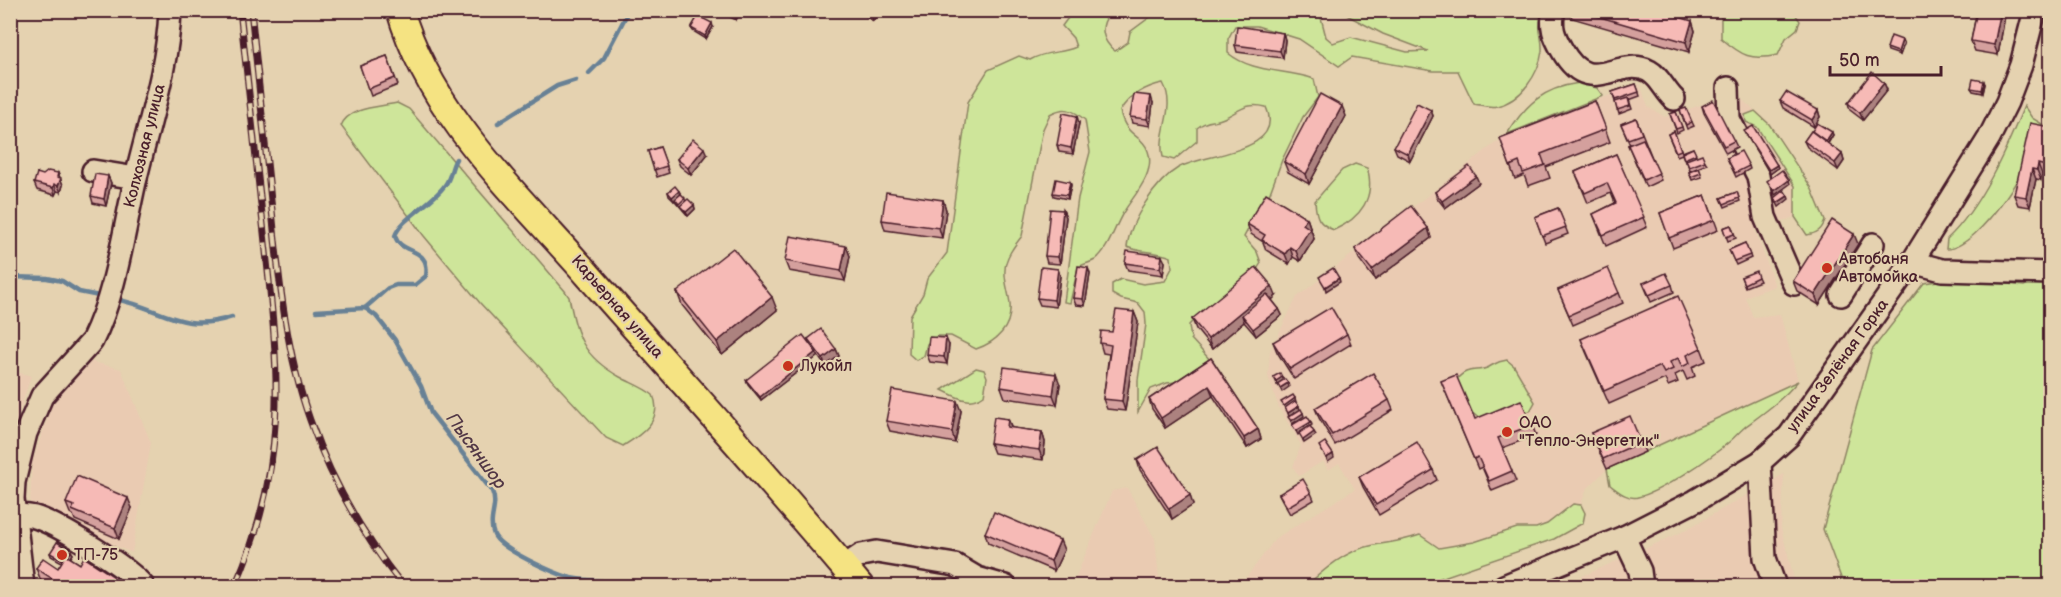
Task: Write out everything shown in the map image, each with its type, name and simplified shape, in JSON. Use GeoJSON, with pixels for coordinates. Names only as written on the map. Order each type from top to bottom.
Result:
{"type":"FeatureCollection","features":[{"type":"Feature","properties":{"kind":"main road","name":"Карьерная улица"},"geometry":{"type":"LineString","coordinates":[[400,10],[427,77],[484,156],[860,586]]}},
{"type":"Feature","properties":{"kind":"street","name":"Колхозная улица"},"geometry":{"type":"LineString","coordinates":[[14,515],[14,482],[30,421],[42,396],[92,341],[112,281],[162,77],[170,10]]}},
{"type":"Feature","properties":{"kind":"street"},"geometry":{"type":"LineString","coordinates":[[1554,10],[1552,33],[1569,63],[1582,72],[1612,73],[1631,68],[1648,71],[1659,79],[1674,99]]}},
{"type":"Feature","properties":{"kind":"street","name":"улица Зелёная Горка"},"geometry":{"type":"LineString","coordinates":[[1504,586],[1624,537],[1695,501],[1760,462],[1789,436],[1912,262],[1971,170],[2007,102],[2021,65],[2035,10]]}},
{"type":"Feature","properties":{"kind":"street"},"geometry":{"type":"LineString","coordinates":[[1728,88],[1729,119],[1756,169],[1765,217],[1794,284]]}},
{"type":"Feature","properties":{"kind":"street"},"geometry":{"type":"LineString","coordinates":[[93,171],[136,178]]}},
{"type":"Feature","properties":{"kind":"street"},"geometry":{"type":"LineString","coordinates":[[1841,295],[1873,244]]}},
{"type":"Feature","properties":{"kind":"street"},"geometry":{"type":"LineString","coordinates":[[1912,262],[1942,270],[2050,273]]}},
{"type":"Feature","properties":{"kind":"street"},"geometry":{"type":"LineString","coordinates":[[1760,462],[1765,558],[1775,586]]}},
{"type":"Feature","properties":{"kind":"street"},"geometry":{"type":"LineString","coordinates":[[23,586],[14,515],[31,516],[51,524],[128,570],[143,586]]}},
{"type":"Feature","properties":{"kind":"street"},"geometry":{"type":"LineString","coordinates":[[1624,537],[1640,571],[1642,586]]}},
{"type":"Feature","properties":{"kind":"street"},"geometry":{"type":"LineString","coordinates":[[843,567],[861,555],[877,552],[955,565],[976,578],[1005,586]]}},
{"type":"Feature","properties":{"kind":"shaded area"},"geometry":{"type":"Polygon","coordinates":[[[1640,84],[1648,107],[1665,117],[1721,98],[1740,98],[1755,111],[1745,115],[1751,125],[1757,127],[1795,186],[1795,217],[1755,230],[1775,286],[1745,297],[1753,317],[1780,314],[1798,381],[1607,469],[1586,490],[1581,505],[1573,504],[1547,524],[1536,528],[1517,528],[1474,542],[1439,548],[1420,535],[1397,543],[1369,546],[1340,558],[1306,586],[1240,586],[1276,538],[1355,489],[1339,463],[1328,470],[1323,461],[1299,476],[1293,467],[1301,445],[1279,408],[1268,376],[1270,351],[1297,297],[1507,134],[1640,84]]]}},
{"type":"Feature","properties":{"kind":"shaded area"},"geometry":{"type":"Polygon","coordinates":[[[89,361],[121,369],[151,443],[132,553],[30,507],[32,463],[52,405],[89,361]]]}},
{"type":"Feature","properties":{"kind":"shaded area"},"geometry":{"type":"Polygon","coordinates":[[[10,370],[31,376],[11,438],[10,370]]]}},
{"type":"Feature","properties":{"kind":"shaded area"},"geometry":{"type":"Polygon","coordinates":[[[1784,474],[1781,528],[1794,579],[1801,586],[1560,586],[1680,533],[1784,474]]]}},
{"type":"Feature","properties":{"kind":"shaded area"},"geometry":{"type":"Polygon","coordinates":[[[1127,488],[1155,539],[1159,579],[1146,586],[1101,586],[1075,579],[1112,491],[1127,488]]]}},
{"type":"Feature","properties":{"kind":"green space"},"geometry":{"type":"Polygon","coordinates":[[[1319,10],[1326,37],[1333,43],[1351,37],[1407,52],[1428,51],[1383,34],[1339,11],[1544,11],[1540,28],[1542,51],[1533,77],[1521,92],[1506,103],[1488,107],[1474,104],[1458,71],[1433,71],[1352,57],[1339,66],[1299,39],[1257,26],[1235,26],[1228,39],[1228,53],[1247,64],[1314,79],[1318,97],[1303,117],[1282,160],[1264,209],[1252,222],[1244,237],[1257,252],[1261,263],[1246,281],[1189,325],[1191,339],[1211,361],[1185,381],[1167,383],[1151,389],[1138,412],[1138,380],[1146,324],[1145,312],[1138,303],[1112,294],[1112,284],[1121,279],[1143,284],[1165,281],[1172,268],[1171,257],[1127,247],[1133,226],[1153,192],[1178,168],[1240,149],[1254,143],[1265,134],[1269,122],[1266,107],[1248,106],[1201,125],[1197,128],[1197,141],[1174,160],[1163,157],[1162,138],[1168,102],[1163,83],[1144,89],[1123,106],[1120,111],[1126,126],[1146,146],[1148,151],[1150,159],[1147,176],[1123,213],[1104,250],[1095,260],[1078,267],[1070,303],[1064,302],[1078,198],[1090,152],[1085,120],[1076,113],[1064,109],[1050,114],[1043,129],[1022,236],[1005,266],[1010,304],[1006,326],[997,338],[976,349],[951,336],[937,336],[927,344],[924,356],[916,360],[909,354],[910,316],[923,294],[927,279],[947,253],[968,102],[988,70],[1019,56],[1030,60],[1043,54],[1076,47],[1073,38],[1062,26],[1073,11],[1125,11],[1122,15],[1109,14],[1104,24],[1103,34],[1107,43],[1115,51],[1128,42],[1130,32],[1150,17],[1151,11],[1319,10]]]}},
{"type":"Feature","properties":{"kind":"green space"},"geometry":{"type":"Polygon","coordinates":[[[1721,10],[1793,11],[1800,21],[1797,29],[1786,38],[1778,55],[1754,57],[1741,53],[1721,38],[1721,10]]]}},
{"type":"Feature","properties":{"kind":"green space"},"geometry":{"type":"Polygon","coordinates":[[[1579,83],[1597,88],[1603,96],[1507,134],[1521,114],[1545,93],[1579,83]]]}},
{"type":"Feature","properties":{"kind":"green space"},"geometry":{"type":"Polygon","coordinates":[[[397,103],[409,109],[565,291],[569,297],[579,334],[589,353],[607,369],[653,395],[656,404],[653,419],[637,437],[623,446],[606,438],[480,303],[424,236],[341,126],[350,115],[357,111],[397,103]]]}},
{"type":"Feature","properties":{"kind":"green space"},"geometry":{"type":"Polygon","coordinates":[[[2024,106],[2032,118],[2042,124],[2031,156],[2006,198],[1991,217],[1975,234],[1960,245],[1946,249],[1947,239],[1971,211],[1992,177],[2024,106]]]}},
{"type":"Feature","properties":{"kind":"green space"},"geometry":{"type":"Polygon","coordinates":[[[1755,111],[1769,124],[1811,187],[1825,221],[1816,232],[1807,235],[1795,217],[1795,186],[1757,127],[1746,122],[1745,115],[1755,111]]]}},
{"type":"Feature","properties":{"kind":"green space"},"geometry":{"type":"Polygon","coordinates":[[[1355,164],[1367,168],[1368,197],[1359,213],[1334,230],[1324,225],[1319,219],[1315,201],[1342,170],[1355,164]]]}},
{"type":"Feature","properties":{"kind":"green space"},"geometry":{"type":"Polygon","coordinates":[[[1958,278],[2024,286],[2033,282],[2050,284],[2050,586],[1844,586],[1823,529],[1872,350],[1924,283],[1958,278]]]}},
{"type":"Feature","properties":{"kind":"green space"},"geometry":{"type":"Polygon","coordinates":[[[1507,360],[1514,366],[1535,402],[1530,411],[1480,419],[1470,411],[1454,382],[1468,371],[1484,369],[1507,360]]]}},
{"type":"Feature","properties":{"kind":"green space"},"geometry":{"type":"Polygon","coordinates":[[[976,368],[984,370],[987,377],[984,395],[968,400],[942,390],[976,368]]]}},
{"type":"Feature","properties":{"kind":"green space"},"geometry":{"type":"Polygon","coordinates":[[[1798,381],[1780,400],[1721,449],[1672,482],[1634,498],[1610,485],[1607,469],[1798,381]]]}},
{"type":"Feature","properties":{"kind":"green space"},"geometry":{"type":"Polygon","coordinates":[[[1573,504],[1581,505],[1585,513],[1583,523],[1554,539],[1417,586],[1306,586],[1335,562],[1361,548],[1420,535],[1439,548],[1474,542],[1517,528],[1536,528],[1547,524],[1573,504]]]}},
{"type":"Feature","properties":{"kind":"building"},"geometry":{"type":"Polygon","coordinates":[[[723,10],[738,10],[735,17],[723,10]]]}},
{"type":"Feature","properties":{"kind":"building"},"geometry":{"type":"Polygon","coordinates":[[[862,10],[876,10],[872,17],[862,10]]]}},
{"type":"Feature","properties":{"kind":"building"},"geometry":{"type":"Polygon","coordinates":[[[1576,10],[1656,10],[1692,21],[1686,42],[1576,10]]]}},
{"type":"Feature","properties":{"kind":"building"},"geometry":{"type":"Polygon","coordinates":[[[1977,10],[2001,10],[1994,45],[1971,41],[1977,10]]]}},
{"type":"Feature","properties":{"kind":"building"},"geometry":{"type":"Polygon","coordinates":[[[698,16],[712,23],[705,36],[691,28],[698,16]]]}},
{"type":"Feature","properties":{"kind":"building"},"geometry":{"type":"Polygon","coordinates":[[[1237,26],[1283,33],[1280,51],[1235,45],[1237,26]]]}},
{"type":"Feature","properties":{"kind":"building"},"geometry":{"type":"Polygon","coordinates":[[[1891,36],[1902,40],[1898,52],[1887,48],[1891,36]]]}},
{"type":"Feature","properties":{"kind":"building"},"geometry":{"type":"Polygon","coordinates":[[[387,56],[395,78],[368,89],[360,66],[387,56]]]}},
{"type":"Feature","properties":{"kind":"building"},"geometry":{"type":"Polygon","coordinates":[[[1872,72],[1884,83],[1860,113],[1848,103],[1872,72]]]}},
{"type":"Feature","properties":{"kind":"building"},"geometry":{"type":"Polygon","coordinates":[[[1973,79],[1984,81],[1982,90],[1971,88],[1973,79]]]}},
{"type":"Feature","properties":{"kind":"building"},"geometry":{"type":"Polygon","coordinates":[[[1636,84],[1639,92],[1615,100],[1612,92],[1636,84]]]}},
{"type":"Feature","properties":{"kind":"building"},"geometry":{"type":"Polygon","coordinates":[[[1786,92],[1818,110],[1812,120],[1780,101],[1786,92]]]}},
{"type":"Feature","properties":{"kind":"building"},"geometry":{"type":"Polygon","coordinates":[[[1134,94],[1151,96],[1147,119],[1130,117],[1134,94]]]}},
{"type":"Feature","properties":{"kind":"building"},"geometry":{"type":"Polygon","coordinates":[[[1320,94],[1342,106],[1306,174],[1284,162],[1320,94]]]}},
{"type":"Feature","properties":{"kind":"building"},"geometry":{"type":"Polygon","coordinates":[[[1628,98],[1630,106],[1617,110],[1615,102],[1628,98]]]}},
{"type":"Feature","properties":{"kind":"building"},"geometry":{"type":"Polygon","coordinates":[[[1713,100],[1734,141],[1724,146],[1702,106],[1713,100]]]}},
{"type":"Feature","properties":{"kind":"building"},"geometry":{"type":"Polygon","coordinates":[[[1595,101],[1606,129],[1541,154],[1545,165],[1523,173],[1519,162],[1510,166],[1500,138],[1595,101]]]}},
{"type":"Feature","properties":{"kind":"building"},"geometry":{"type":"Polygon","coordinates":[[[1417,103],[1431,110],[1408,154],[1394,147],[1417,103]]]}},
{"type":"Feature","properties":{"kind":"building"},"geometry":{"type":"Polygon","coordinates":[[[1686,108],[1692,122],[1686,125],[1680,110],[1686,108]]]}},
{"type":"Feature","properties":{"kind":"building"},"geometry":{"type":"Polygon","coordinates":[[[1676,112],[1682,127],[1676,129],[1670,114],[1676,112]]]}},
{"type":"Feature","properties":{"kind":"building"},"geometry":{"type":"Polygon","coordinates":[[[1063,113],[1077,116],[1071,148],[1057,145],[1063,113]]]}},
{"type":"Feature","properties":{"kind":"building"},"geometry":{"type":"Polygon","coordinates":[[[1636,118],[1642,134],[1628,139],[1621,124],[1636,118]]]}},
{"type":"Feature","properties":{"kind":"building"},"geometry":{"type":"Polygon","coordinates":[[[1817,123],[1832,132],[1826,141],[1812,131],[1817,123]]]}},
{"type":"Feature","properties":{"kind":"building"},"geometry":{"type":"Polygon","coordinates":[[[2030,123],[2050,127],[2050,167],[2038,164],[2037,170],[2032,169],[2026,197],[2014,195],[2030,123]]]}},
{"type":"Feature","properties":{"kind":"building"},"geometry":{"type":"Polygon","coordinates":[[[1753,126],[1777,165],[1769,170],[1744,131],[1753,126]]]}},
{"type":"Feature","properties":{"kind":"building"},"geometry":{"type":"Polygon","coordinates":[[[1674,131],[1681,150],[1676,152],[1668,134],[1674,131]]]}},
{"type":"Feature","properties":{"kind":"building"},"geometry":{"type":"Polygon","coordinates":[[[1811,131],[1842,154],[1835,163],[1804,141],[1811,131]]]}},
{"type":"Feature","properties":{"kind":"building"},"geometry":{"type":"Polygon","coordinates":[[[693,139],[704,148],[688,168],[677,159],[693,139]]]}},
{"type":"Feature","properties":{"kind":"building"},"geometry":{"type":"Polygon","coordinates":[[[1643,139],[1659,173],[1644,180],[1628,145],[1643,139]]]}},
{"type":"Feature","properties":{"kind":"building"},"geometry":{"type":"Polygon","coordinates":[[[660,147],[667,166],[654,170],[648,151],[660,147]]]}},
{"type":"Feature","properties":{"kind":"building"},"geometry":{"type":"Polygon","coordinates":[[[1693,148],[1696,154],[1684,159],[1682,153],[1693,148]]]}},
{"type":"Feature","properties":{"kind":"building"},"geometry":{"type":"Polygon","coordinates":[[[1741,151],[1749,166],[1735,173],[1727,158],[1741,151]]]}},
{"type":"Feature","properties":{"kind":"building"},"geometry":{"type":"Polygon","coordinates":[[[1616,154],[1644,217],[1603,235],[1593,214],[1616,203],[1607,183],[1585,193],[1575,172],[1616,154]]]}},
{"type":"Feature","properties":{"kind":"building"},"geometry":{"type":"Polygon","coordinates":[[[1702,154],[1705,161],[1689,167],[1686,160],[1702,154]]]}},
{"type":"Feature","properties":{"kind":"building"},"geometry":{"type":"Polygon","coordinates":[[[1469,166],[1476,176],[1442,201],[1435,192],[1469,166]]]}},
{"type":"Feature","properties":{"kind":"building"},"geometry":{"type":"Polygon","coordinates":[[[1699,168],[1701,173],[1691,177],[1689,172],[1699,168]]]}},
{"type":"Feature","properties":{"kind":"building"},"geometry":{"type":"Polygon","coordinates":[[[1782,170],[1789,180],[1774,191],[1767,181],[1782,170]]]}},
{"type":"Feature","properties":{"kind":"building"},"geometry":{"type":"Polygon","coordinates":[[[48,171],[58,173],[57,177],[61,178],[58,186],[54,184],[53,188],[34,183],[37,173],[43,175],[48,171]]]}},
{"type":"Feature","properties":{"kind":"building"},"geometry":{"type":"Polygon","coordinates":[[[95,174],[108,176],[104,199],[91,196],[95,174]]]}},
{"type":"Feature","properties":{"kind":"building"},"geometry":{"type":"Polygon","coordinates":[[[1056,179],[1070,182],[1067,195],[1053,193],[1056,179]]]}},
{"type":"Feature","properties":{"kind":"building"},"geometry":{"type":"Polygon","coordinates":[[[675,186],[679,191],[672,197],[668,192],[675,186]]]}},
{"type":"Feature","properties":{"kind":"building"},"geometry":{"type":"Polygon","coordinates":[[[1784,190],[1788,196],[1777,203],[1774,198],[1784,190]]]}},
{"type":"Feature","properties":{"kind":"building"},"geometry":{"type":"Polygon","coordinates":[[[886,192],[943,200],[939,228],[882,220],[886,192]]]}},
{"type":"Feature","properties":{"kind":"building"},"geometry":{"type":"Polygon","coordinates":[[[1737,192],[1739,198],[1724,204],[1721,198],[1737,192]]]}},
{"type":"Feature","properties":{"kind":"building"},"geometry":{"type":"Polygon","coordinates":[[[1266,193],[1307,218],[1303,224],[1310,229],[1296,251],[1290,247],[1285,254],[1262,240],[1265,235],[1247,224],[1266,193]]]}},
{"type":"Feature","properties":{"kind":"building"},"geometry":{"type":"Polygon","coordinates":[[[681,194],[685,198],[679,204],[675,199],[681,194]]]}},
{"type":"Feature","properties":{"kind":"building"},"geometry":{"type":"Polygon","coordinates":[[[1705,195],[1714,220],[1669,238],[1660,213],[1705,195]]]}},
{"type":"Feature","properties":{"kind":"building"},"geometry":{"type":"Polygon","coordinates":[[[688,199],[694,205],[686,212],[680,206],[688,199]]]}},
{"type":"Feature","properties":{"kind":"building"},"geometry":{"type":"Polygon","coordinates":[[[1411,206],[1428,228],[1372,270],[1355,249],[1411,206]]]}},
{"type":"Feature","properties":{"kind":"building"},"geometry":{"type":"Polygon","coordinates":[[[1558,208],[1566,227],[1542,236],[1535,217],[1558,208]]]}},
{"type":"Feature","properties":{"kind":"building"},"geometry":{"type":"Polygon","coordinates":[[[1050,209],[1063,210],[1058,257],[1045,256],[1050,209]]]}},
{"type":"Feature","properties":{"kind":"building","name":"Автобаня Автомойка"},"geometry":{"type":"Polygon","coordinates":[[[1832,220],[1854,234],[1815,295],[1793,281],[1832,220]]]}},
{"type":"Feature","properties":{"kind":"building"},"geometry":{"type":"Polygon","coordinates":[[[1731,225],[1734,234],[1726,237],[1723,228],[1731,225]]]}},
{"type":"Feature","properties":{"kind":"building"},"geometry":{"type":"Polygon","coordinates":[[[790,236],[846,246],[841,271],[785,261],[790,236]]]}},
{"type":"Feature","properties":{"kind":"building"},"geometry":{"type":"Polygon","coordinates":[[[1745,243],[1750,255],[1734,261],[1729,250],[1745,243]]]}},
{"type":"Feature","properties":{"kind":"building"},"geometry":{"type":"Polygon","coordinates":[[[733,248],[772,297],[717,342],[677,292],[733,248]]]}},
{"type":"Feature","properties":{"kind":"building"},"geometry":{"type":"Polygon","coordinates":[[[1127,251],[1162,256],[1160,268],[1125,263],[1127,251]]]}},
{"type":"Feature","properties":{"kind":"building"},"geometry":{"type":"Polygon","coordinates":[[[1078,266],[1088,268],[1083,299],[1073,298],[1078,266]]]}},
{"type":"Feature","properties":{"kind":"building"},"geometry":{"type":"Polygon","coordinates":[[[1041,267],[1058,269],[1054,300],[1037,298],[1041,267]]]}},
{"type":"Feature","properties":{"kind":"building"},"geometry":{"type":"Polygon","coordinates":[[[1256,267],[1272,286],[1208,339],[1192,319],[1256,267]]]}},
{"type":"Feature","properties":{"kind":"building"},"geometry":{"type":"Polygon","coordinates":[[[1333,268],[1339,278],[1325,287],[1319,277],[1333,268]]]}},
{"type":"Feature","properties":{"kind":"building"},"geometry":{"type":"Polygon","coordinates":[[[1608,268],[1619,293],[1569,315],[1558,290],[1608,268]]]}},
{"type":"Feature","properties":{"kind":"building"},"geometry":{"type":"Polygon","coordinates":[[[1756,271],[1758,277],[1744,284],[1741,277],[1756,271]]]}},
{"type":"Feature","properties":{"kind":"building"},"geometry":{"type":"Polygon","coordinates":[[[1666,273],[1672,285],[1649,295],[1643,283],[1666,273]]]}},
{"type":"Feature","properties":{"kind":"building"},"geometry":{"type":"Polygon","coordinates":[[[1267,294],[1279,309],[1253,329],[1242,315],[1267,294]]]}},
{"type":"Feature","properties":{"kind":"building"},"geometry":{"type":"Polygon","coordinates":[[[1678,296],[1701,348],[1687,355],[1690,363],[1682,367],[1678,358],[1670,362],[1673,369],[1664,373],[1660,366],[1604,391],[1581,339],[1678,296]]]}},
{"type":"Feature","properties":{"kind":"building"},"geometry":{"type":"Polygon","coordinates":[[[1331,307],[1347,334],[1290,369],[1273,342],[1331,307]]]}},
{"type":"Feature","properties":{"kind":"building"},"geometry":{"type":"Polygon","coordinates":[[[1116,310],[1134,312],[1122,401],[1103,399],[1111,345],[1100,343],[1101,331],[1112,332],[1116,310]]]}},
{"type":"Feature","properties":{"kind":"building"},"geometry":{"type":"Polygon","coordinates":[[[821,329],[836,349],[823,359],[808,339],[821,329]]]}},
{"type":"Feature","properties":{"kind":"building"},"geometry":{"type":"Polygon","coordinates":[[[803,335],[816,352],[760,397],[746,380],[803,335]]]}},
{"type":"Feature","properties":{"kind":"building"},"geometry":{"type":"Polygon","coordinates":[[[929,337],[946,338],[944,357],[927,355],[929,337]]]}},
{"type":"Feature","properties":{"kind":"building"},"geometry":{"type":"Polygon","coordinates":[[[1211,358],[1258,429],[1244,438],[1209,386],[1161,418],[1149,399],[1211,358]]]}},
{"type":"Feature","properties":{"kind":"building"},"geometry":{"type":"Polygon","coordinates":[[[1004,367],[1056,374],[1053,395],[1001,387],[1004,367]]]}},
{"type":"Feature","properties":{"kind":"building"},"geometry":{"type":"Polygon","coordinates":[[[1280,373],[1282,377],[1276,381],[1273,377],[1280,373]]]}},
{"type":"Feature","properties":{"kind":"building"},"geometry":{"type":"Polygon","coordinates":[[[1373,373],[1389,400],[1332,435],[1315,408],[1373,373]]]}},
{"type":"Feature","properties":{"kind":"building"},"geometry":{"type":"Polygon","coordinates":[[[1456,375],[1475,419],[1521,400],[1532,425],[1498,438],[1512,471],[1489,481],[1478,457],[1474,459],[1441,381],[1456,375]]]}},
{"type":"Feature","properties":{"kind":"building"},"geometry":{"type":"Polygon","coordinates":[[[1285,379],[1288,383],[1280,388],[1277,384],[1285,379]]]}},
{"type":"Feature","properties":{"kind":"building"},"geometry":{"type":"Polygon","coordinates":[[[892,390],[957,401],[952,432],[886,421],[892,390]]]}},
{"type":"Feature","properties":{"kind":"building"},"geometry":{"type":"Polygon","coordinates":[[[1293,395],[1295,398],[1284,406],[1281,402],[1293,395]]]}},
{"type":"Feature","properties":{"kind":"building"},"geometry":{"type":"Polygon","coordinates":[[[1295,401],[1299,406],[1288,413],[1285,408],[1295,401]]]}},
{"type":"Feature","properties":{"kind":"building"},"geometry":{"type":"Polygon","coordinates":[[[1301,409],[1303,413],[1291,421],[1288,417],[1301,409]]]}},
{"type":"Feature","properties":{"kind":"building"},"geometry":{"type":"Polygon","coordinates":[[[1307,416],[1311,422],[1296,431],[1292,425],[1307,416]]]}},
{"type":"Feature","properties":{"kind":"building"},"geometry":{"type":"Polygon","coordinates":[[[1630,416],[1641,442],[1603,459],[1591,433],[1630,416]]]}},
{"type":"Feature","properties":{"kind":"building"},"geometry":{"type":"Polygon","coordinates":[[[994,417],[1008,419],[1007,427],[1042,432],[1039,450],[990,443],[994,417]]]}},
{"type":"Feature","properties":{"kind":"building"},"geometry":{"type":"Polygon","coordinates":[[[1310,426],[1314,432],[1303,440],[1299,433],[1310,426]]]}},
{"type":"Feature","properties":{"kind":"building"},"geometry":{"type":"Polygon","coordinates":[[[1325,442],[1333,454],[1326,458],[1319,446],[1325,442]]]}},
{"type":"Feature","properties":{"kind":"building"},"geometry":{"type":"Polygon","coordinates":[[[1417,442],[1433,470],[1376,505],[1359,477],[1417,442]]]}},
{"type":"Feature","properties":{"kind":"building"},"geometry":{"type":"Polygon","coordinates":[[[1158,447],[1190,495],[1169,509],[1137,460],[1158,447]]]}},
{"type":"Feature","properties":{"kind":"building"},"geometry":{"type":"Polygon","coordinates":[[[77,476],[128,498],[115,528],[72,510],[74,506],[66,503],[77,476]]]}},
{"type":"Feature","properties":{"kind":"building"},"geometry":{"type":"Polygon","coordinates":[[[1303,479],[1311,493],[1287,507],[1279,494],[1303,479]]]}},
{"type":"Feature","properties":{"kind":"building"},"geometry":{"type":"Polygon","coordinates":[[[994,512],[1060,540],[1051,561],[985,533],[994,512]]]}},
{"type":"Feature","properties":{"kind":"building","name":"ТП-75"},"geometry":{"type":"Polygon","coordinates":[[[57,542],[71,551],[63,560],[50,553],[57,542]]]}},
{"type":"Feature","properties":{"kind":"building"},"geometry":{"type":"Polygon","coordinates":[[[66,555],[80,564],[84,557],[116,578],[110,586],[50,586],[54,580],[36,568],[43,558],[58,568],[66,555]]]}},
{"type":"Feature","properties":{"kind":"waterway"},"geometry":{"type":"LineString","coordinates":[[589,73],[604,58],[629,10]]}},
{"type":"Feature","properties":{"kind":"waterway"},"geometry":{"type":"LineString","coordinates":[[498,123],[557,86],[576,80]]}},
{"type":"Feature","properties":{"kind":"waterway"},"geometry":{"type":"LineString","coordinates":[[365,308],[388,288],[396,285],[415,285],[426,276],[424,260],[420,255],[398,242],[395,236],[403,223],[440,192],[449,179],[456,159]]}},
{"type":"Feature","properties":{"kind":"waterway","name":"Пысяншор"},"geometry":{"type":"LineString","coordinates":[[10,277],[47,278],[62,281],[79,292],[104,297]]}},
{"type":"Feature","properties":{"kind":"waterway","name":"Пысяншор"},"geometry":{"type":"LineString","coordinates":[[115,299],[185,321],[199,323],[232,317]]}},
{"type":"Feature","properties":{"kind":"waterway","name":"Пысяншор"},"geometry":{"type":"LineString","coordinates":[[316,311],[365,308],[376,316],[395,340],[421,386],[431,413],[492,491],[494,497],[492,529],[499,541],[529,560],[571,578],[612,582],[626,586]]}},
{"type":"Feature","properties":{"kind":"railway"},"geometry":{"type":"LineString","coordinates":[[235,586],[253,540],[265,496],[276,412],[276,370],[269,281],[240,10]]}},
{"type":"Feature","properties":{"kind":"railway"},"geometry":{"type":"LineString","coordinates":[[251,10],[281,290],[295,369],[318,443],[338,486],[362,528],[403,586]]}},
{"type":"Feature","properties":{"kind":"place","name":"Автобаня Автомойка"},"geometry":{"type":"Point","coordinates":[1827,268]}},
{"type":"Feature","properties":{"kind":"place","name":"Лукойл"},"geometry":{"type":"Point","coordinates":[788,366]}},
{"type":"Feature","properties":{"kind":"place","name":"ОАО \"Тепло-Энергетик\""},"geometry":{"type":"Point","coordinates":[1507,432]}},
{"type":"Feature","properties":{"kind":"place","name":"ТП-75"},"geometry":{"type":"Point","coordinates":[62,555]}}]}
